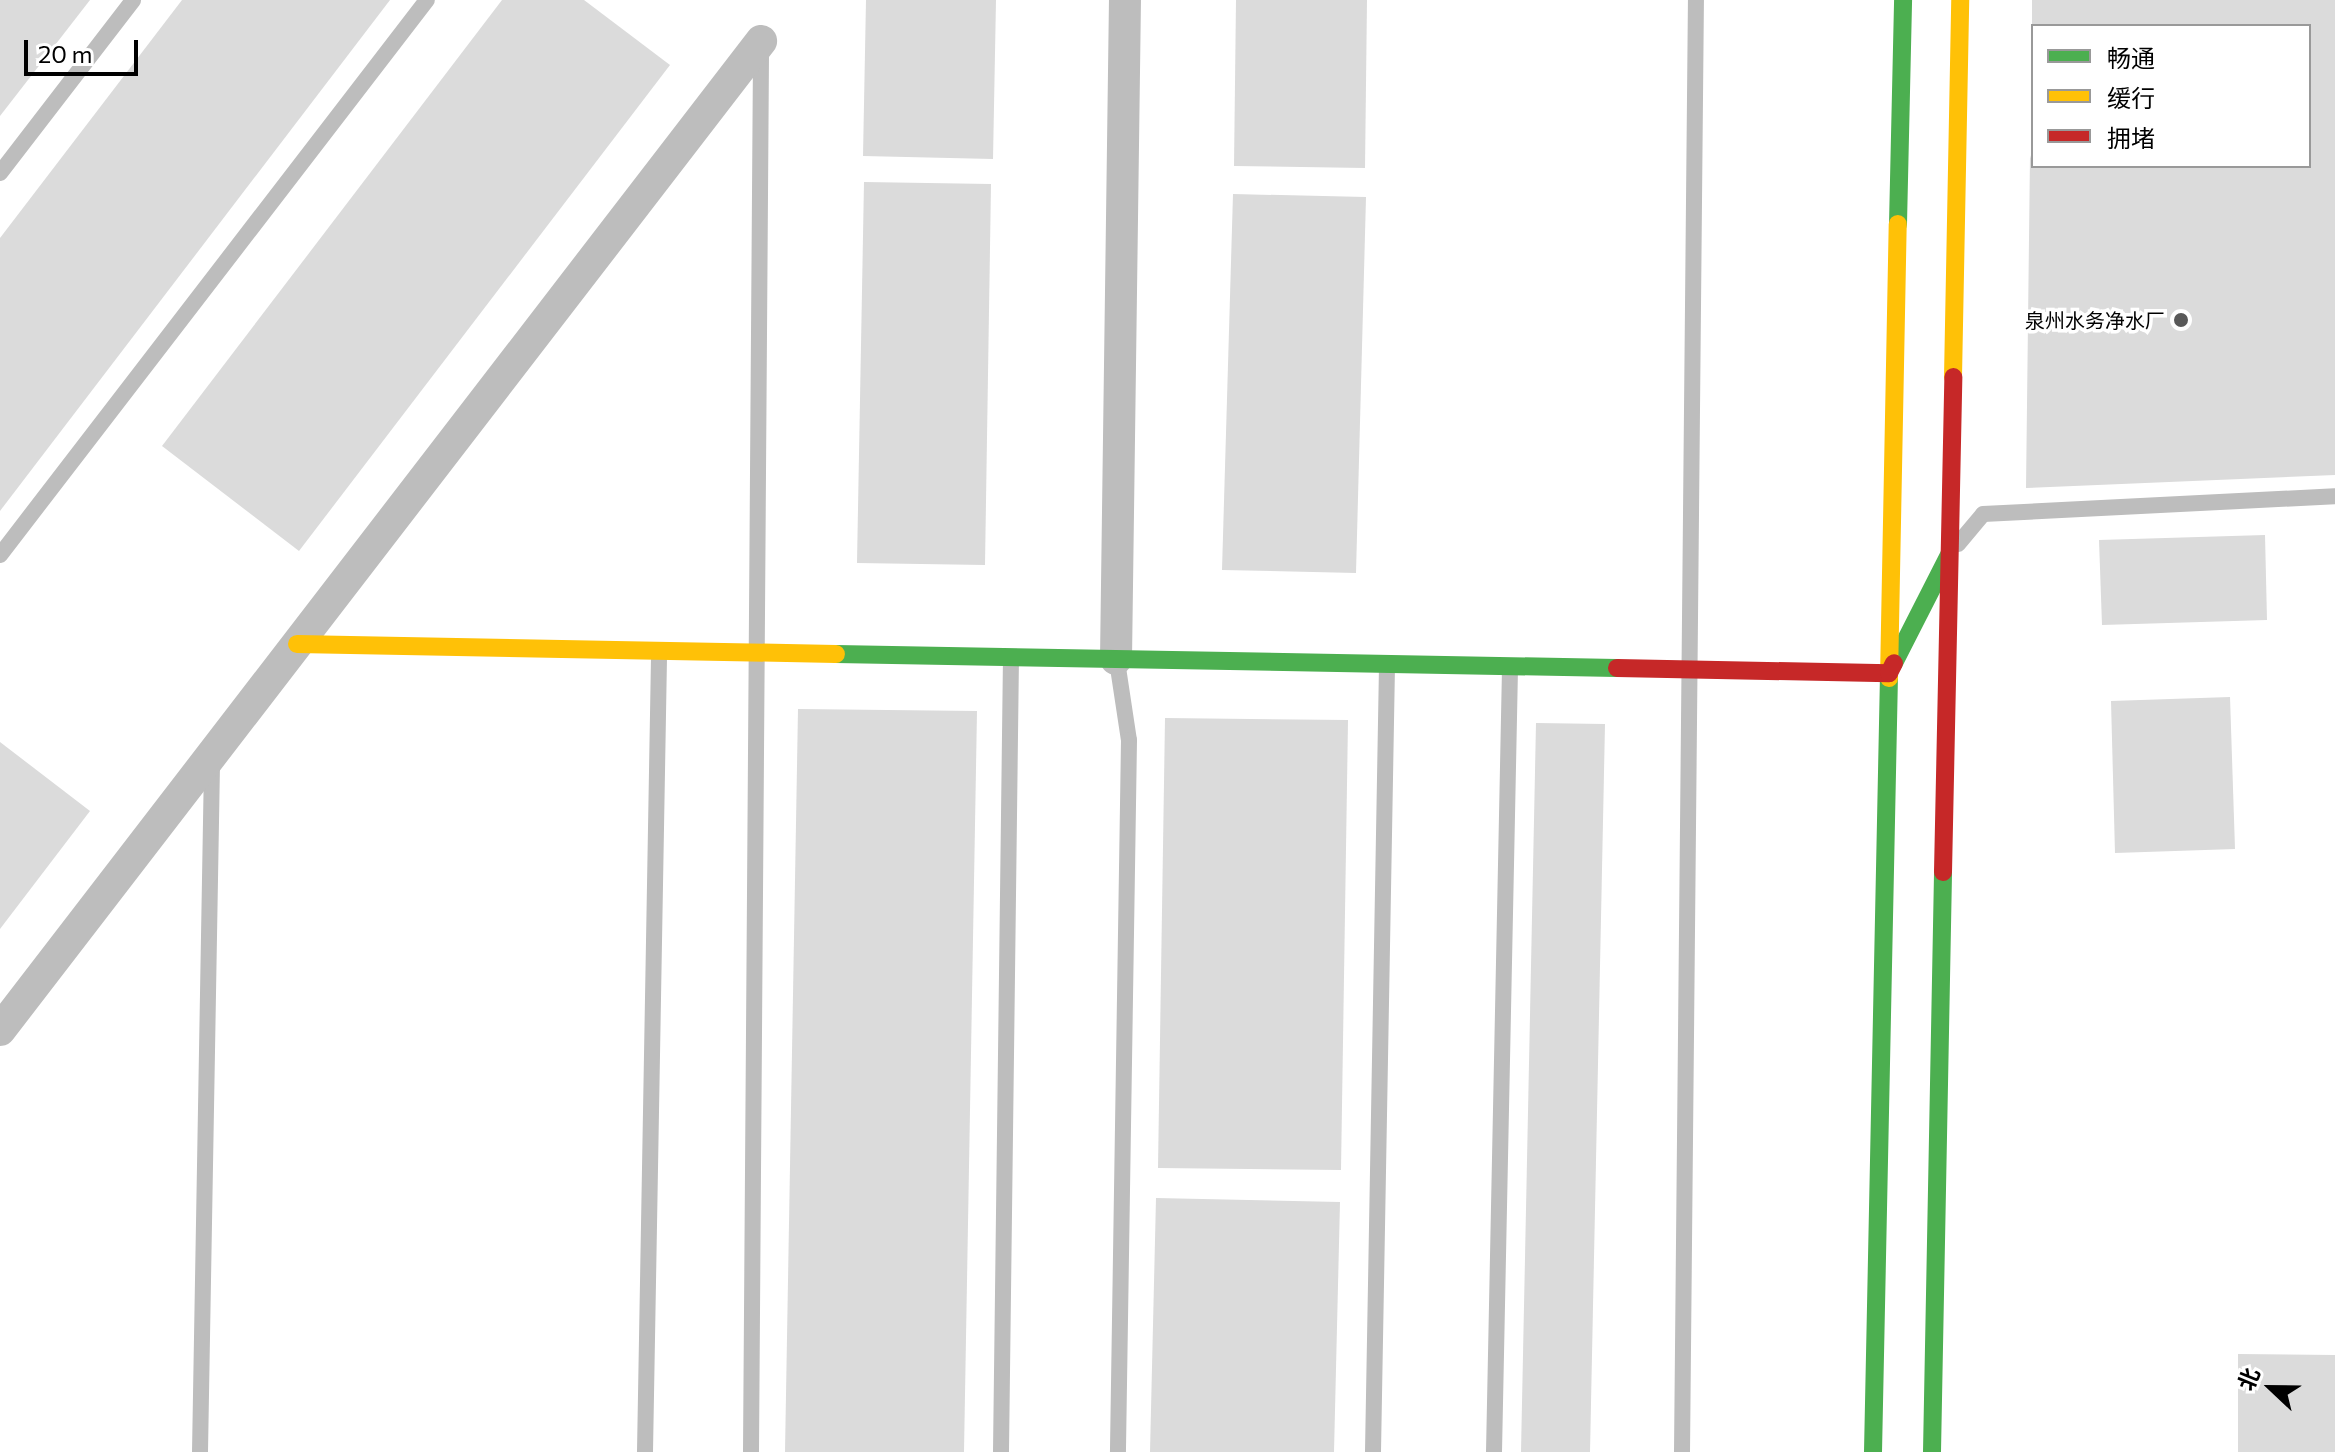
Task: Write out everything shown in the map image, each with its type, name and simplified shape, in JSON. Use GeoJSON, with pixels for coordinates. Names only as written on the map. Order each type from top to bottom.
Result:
{"type":"FeatureCollection","features":[{"type":"Feature","properties":{"kind":"main road"},"geometry":{"type":"LineString","coordinates":[[1873,1452],[1903,0]]}},
{"type":"Feature","properties":{"kind":"main road"},"geometry":{"type":"LineString","coordinates":[[1932,1452],[1960,0]]}},
{"type":"Feature","properties":{"kind":"main road"},"geometry":{"type":"LineString","coordinates":[[1889,673],[1949,555]]}},
{"type":"Feature","properties":{"kind":"main road"},"geometry":{"type":"LineString","coordinates":[[297,644],[1889,673]]}},
{"type":"Feature","properties":{"kind":"street"},"geometry":{"type":"LineString","coordinates":[[1116,659],[1125,0]]}},
{"type":"Feature","properties":{"kind":"street"},"geometry":{"type":"LineString","coordinates":[[0,1030],[761,41]]}},
{"type":"Feature","properties":{"kind":"lane"},"geometry":{"type":"LineString","coordinates":[[0,173],[133,0]]}},
{"type":"Feature","properties":{"kind":"lane"},"geometry":{"type":"LineString","coordinates":[[0,555],[427,0]]}},
{"type":"Feature","properties":{"kind":"lane"},"geometry":{"type":"LineString","coordinates":[[1682,1452],[1696,0]]}},
{"type":"Feature","properties":{"kind":"lane"},"geometry":{"type":"LineString","coordinates":[[751,1452],[761,652],[761,41]]}},
{"type":"Feature","properties":{"kind":"lane"},"geometry":{"type":"LineString","coordinates":[[1949,555],[1983,514],[2335,496]]}},
{"type":"Feature","properties":{"kind":"lane"},"geometry":{"type":"LineString","coordinates":[[645,1452],[659,650]]}},
{"type":"Feature","properties":{"kind":"lane"},"geometry":{"type":"LineString","coordinates":[[1001,1452],[1011,657]]}},
{"type":"Feature","properties":{"kind":"lane"},"geometry":{"type":"LineString","coordinates":[[1116,659],[1129,740],[1118,1452]]}},
{"type":"Feature","properties":{"kind":"lane"},"geometry":{"type":"LineString","coordinates":[[1373,1452],[1387,664]]}},
{"type":"Feature","properties":{"kind":"lane"},"geometry":{"type":"LineString","coordinates":[[1494,1452],[1510,666]]}},
{"type":"Feature","properties":{"kind":"lane"},"geometry":{"type":"LineString","coordinates":[[200,1452],[212,754]]}},
{"type":"Feature","properties":{"kind":"building"},"geometry":{"type":"Polygon","coordinates":[[[0,0],[90,0],[0,116],[0,0]]]}},
{"type":"Feature","properties":{"kind":"building"},"geometry":{"type":"Polygon","coordinates":[[[182,0],[390,0],[0,511],[0,238],[182,0]]]}},
{"type":"Feature","properties":{"kind":"building"},"geometry":{"type":"Polygon","coordinates":[[[502,0],[584,0],[670,65],[299,551],[162,446],[502,0]]]}},
{"type":"Feature","properties":{"kind":"building"},"geometry":{"type":"Polygon","coordinates":[[[866,0],[996,0],[993,159],[863,156],[866,0]]]}},
{"type":"Feature","properties":{"kind":"building"},"geometry":{"type":"Polygon","coordinates":[[[1236,0],[1367,0],[1365,168],[1234,166],[1236,0]]]}},
{"type":"Feature","properties":{"kind":"building","name":"泉州水务净水厂"},"geometry":{"type":"Polygon","coordinates":[[[2032,0],[2335,0],[2335,475],[2026,488],[2030,155],[2031,168],[2311,168],[2311,24],[2032,24],[2032,0]]]}},
{"type":"Feature","properties":{"kind":"building"},"geometry":{"type":"Polygon","coordinates":[[[864,182],[991,184],[985,565],[857,563],[864,182]]]}},
{"type":"Feature","properties":{"kind":"building"},"geometry":{"type":"Polygon","coordinates":[[[1233,194],[1366,197],[1356,573],[1222,570],[1233,194]]]}},
{"type":"Feature","properties":{"kind":"building"},"geometry":{"type":"Polygon","coordinates":[[[2265,535],[2267,620],[2102,625],[2099,540],[2265,535]]]}},
{"type":"Feature","properties":{"kind":"building"},"geometry":{"type":"Polygon","coordinates":[[[2230,697],[2235,849],[2115,853],[2111,701],[2230,697]]]}},
{"type":"Feature","properties":{"kind":"building"},"geometry":{"type":"Polygon","coordinates":[[[798,709],[977,711],[964,1452],[785,1452],[798,709]]]}},
{"type":"Feature","properties":{"kind":"building"},"geometry":{"type":"Polygon","coordinates":[[[1165,718],[1348,720],[1341,1170],[1158,1168],[1165,718]]]}},
{"type":"Feature","properties":{"kind":"building"},"geometry":{"type":"Polygon","coordinates":[[[1536,723],[1605,724],[1590,1452],[1521,1452],[1536,723]]]}},
{"type":"Feature","properties":{"kind":"building"},"geometry":{"type":"Polygon","coordinates":[[[0,742],[90,811],[0,929],[0,742]]]}},
{"type":"Feature","properties":{"kind":"building"},"geometry":{"type":"Polygon","coordinates":[[[1156,1198],[1340,1202],[1334,1452],[1150,1452],[1156,1198]]]}},
{"type":"Feature","properties":{"kind":"building"},"geometry":{"type":"Polygon","coordinates":[[[2238,1354],[2335,1355],[2335,1452],[2238,1452],[2238,1354]]]}},
{"type":"Feature","properties":{"kind":"traffic: fast"},"geometry":{"type":"LineString","coordinates":[[1898,224],[1903,0]]}},
{"type":"Feature","properties":{"kind":"traffic: fast"},"geometry":{"type":"LineString","coordinates":[[1894,663],[1949,555]]}},
{"type":"Feature","properties":{"kind":"traffic: fast"},"geometry":{"type":"LineString","coordinates":[[836,654],[1617,668]]}},
{"type":"Feature","properties":{"kind":"traffic: fast"},"geometry":{"type":"LineString","coordinates":[[1873,1452],[1889,678]]}},
{"type":"Feature","properties":{"kind":"traffic: fast"},"geometry":{"type":"LineString","coordinates":[[1932,1452],[1943,872]]}},
{"type":"Feature","properties":{"kind":"traffic: slow"},"geometry":{"type":"LineString","coordinates":[[1953,377],[1960,0]]}},
{"type":"Feature","properties":{"kind":"traffic: slow"},"geometry":{"type":"LineString","coordinates":[[1889,678],[1898,224]]}},
{"type":"Feature","properties":{"kind":"traffic: slow"},"geometry":{"type":"LineString","coordinates":[[297,644],[836,654]]}},
{"type":"Feature","properties":{"kind":"traffic: jam"},"geometry":{"type":"LineString","coordinates":[[1943,872],[1953,377]]}},
{"type":"Feature","properties":{"kind":"traffic: jam"},"geometry":{"type":"LineString","coordinates":[[1617,668],[1889,673],[1894,663]]}},
{"type":"Feature","properties":{"kind":"place","name":"泉州水务净水厂"},"geometry":{"type":"Point","coordinates":[2181,320]}}]}
